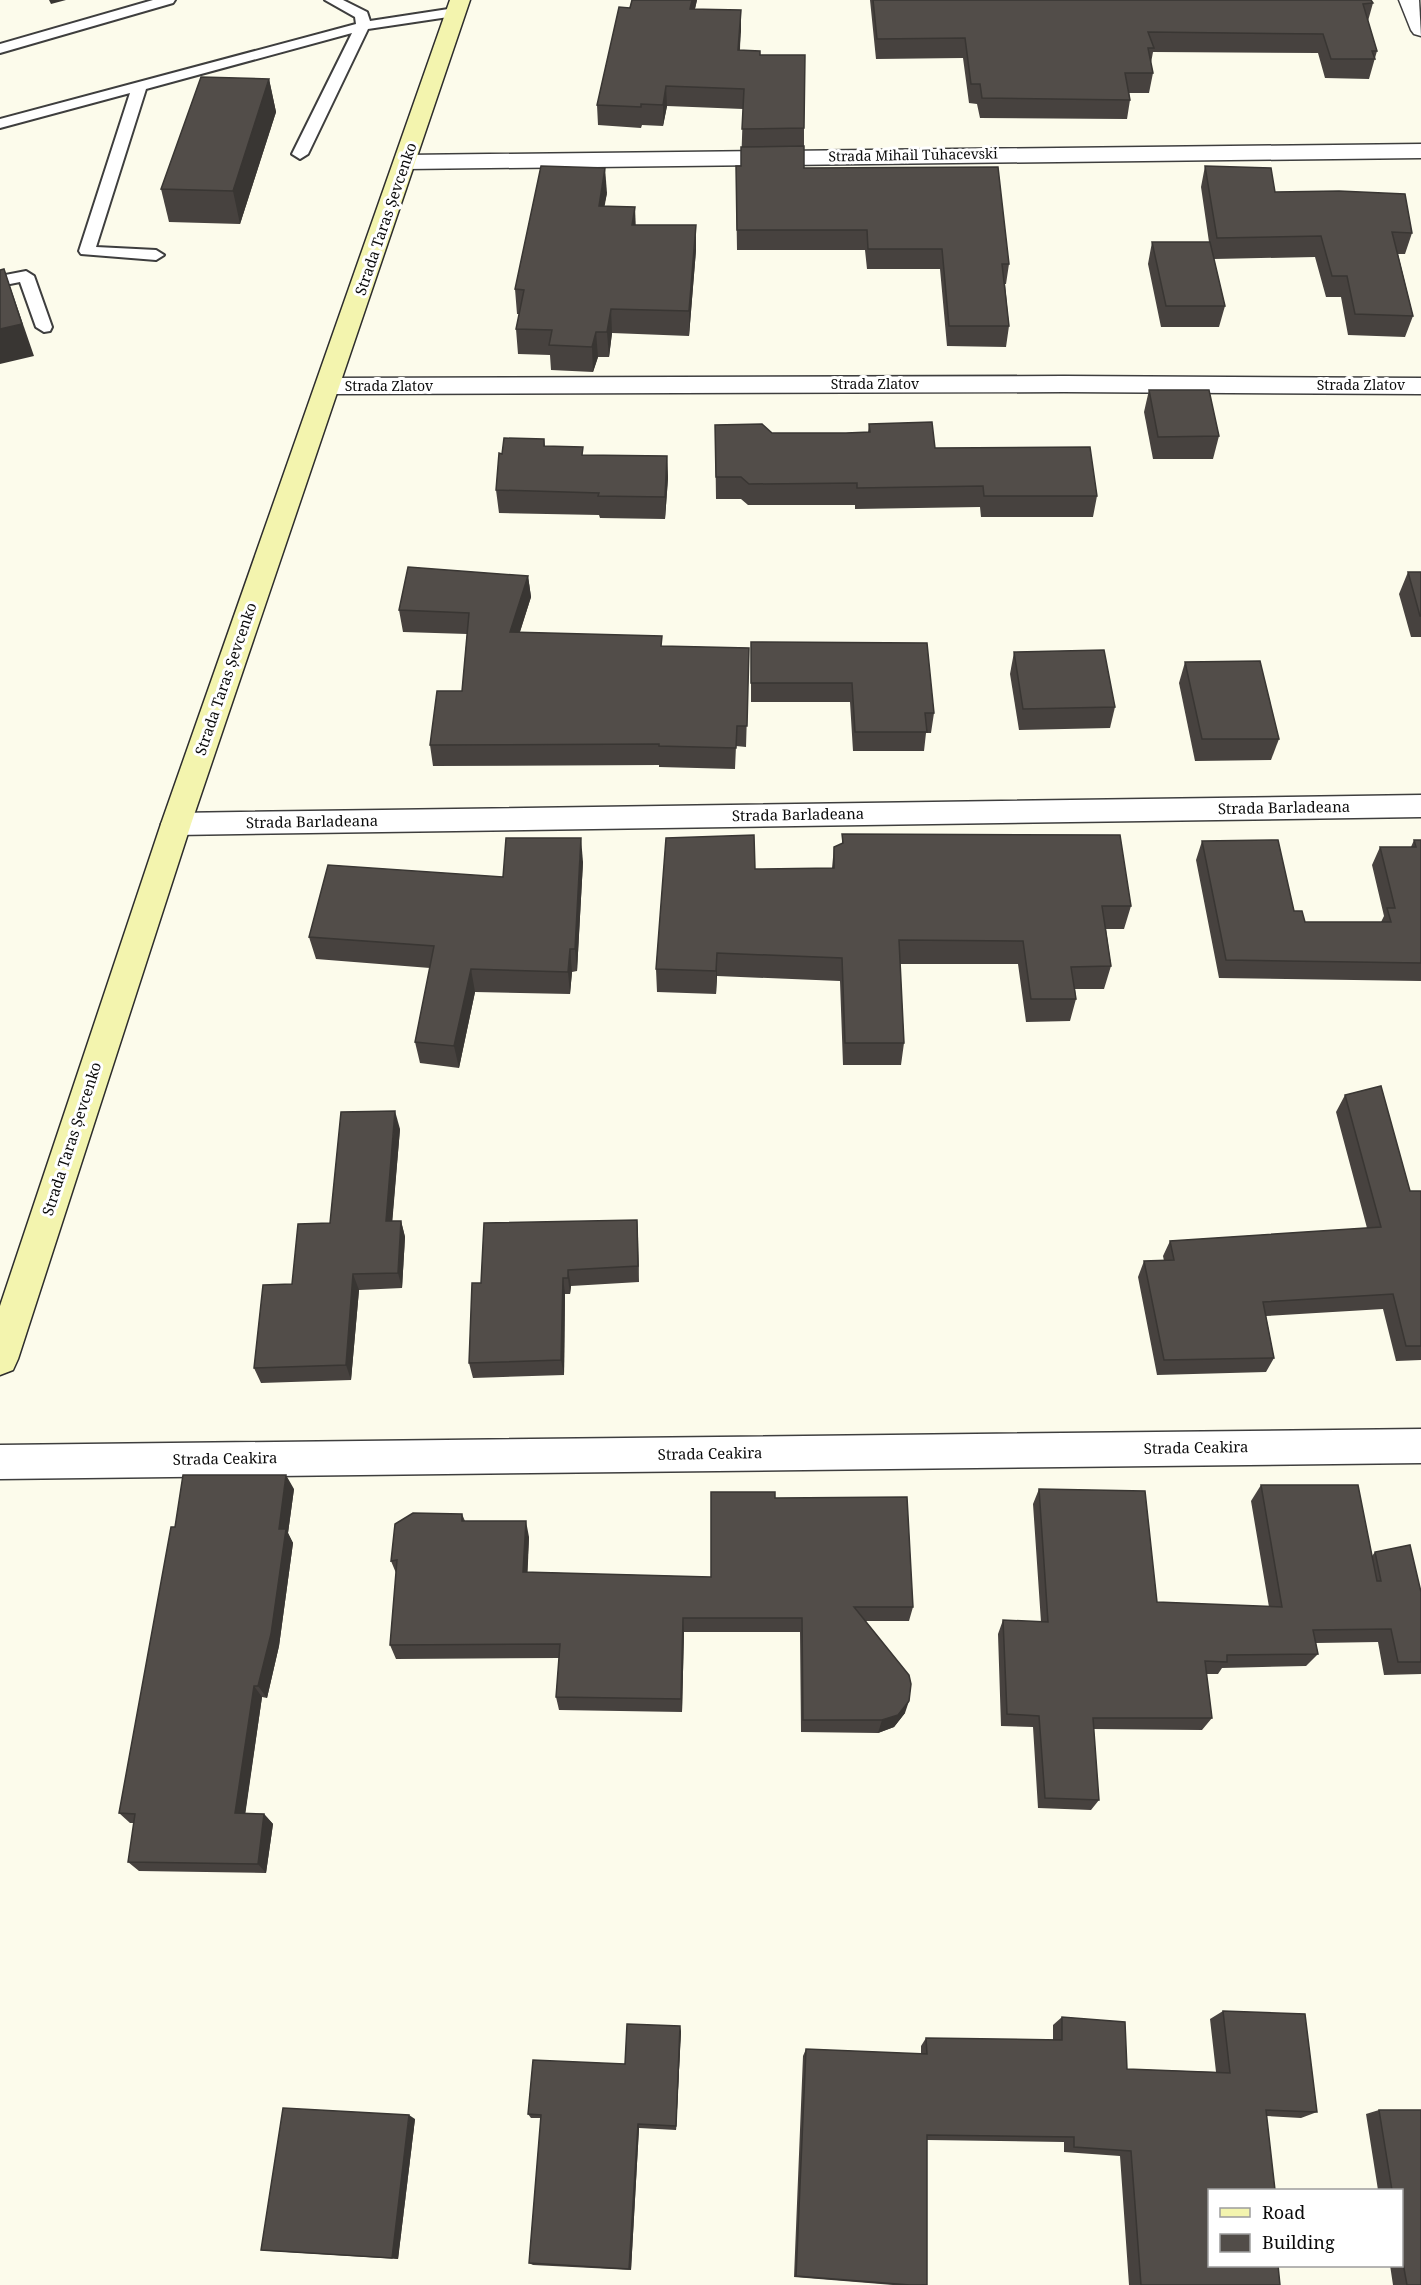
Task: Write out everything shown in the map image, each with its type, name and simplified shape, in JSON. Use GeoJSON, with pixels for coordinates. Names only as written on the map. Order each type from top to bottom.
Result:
{"type":"FeatureCollection","features":[{"type":"Feature","properties":{"kind":"main road","name":"Strada Taras Șevcenko"},"geometry":{"type":"LineString","coordinates":[[0,1359],[176,824],[458,6]]}},
{"type":"Feature","properties":{"kind":"street"},"geometry":{"type":"LineString","coordinates":[[1409,0],[1421,30]]}},
{"type":"Feature","properties":{"kind":"street","name":"Strada Mihail Tuhacevski"},"geometry":{"type":"LineString","coordinates":[[406,162],[1421,151]]}},
{"type":"Feature","properties":{"kind":"street","name":"Strada Zlatov"},"geometry":{"type":"LineString","coordinates":[[328,386],[1053,384],[1421,386]]}},
{"type":"Feature","properties":{"kind":"street","name":"Strada Barladeana"},"geometry":{"type":"LineString","coordinates":[[176,824],[1421,806]]}},
{"type":"Feature","properties":{"kind":"street","name":"Strada Ceakira"},"geometry":{"type":"LineString","coordinates":[[0,1462],[1421,1446]]}},
{"type":"Feature","properties":{"kind":"lane"},"geometry":{"type":"LineString","coordinates":[[0,49],[168,0]]}},
{"type":"Feature","properties":{"kind":"lane"},"geometry":{"type":"LineString","coordinates":[[300,154],[363,26],[362,15],[332,0]]}},
{"type":"Feature","properties":{"kind":"lane"},"geometry":{"type":"LineString","coordinates":[[0,124],[363,26],[458,6]]}},
{"type":"Feature","properties":{"kind":"lane"},"geometry":{"type":"LineString","coordinates":[[140,86],[87,251],[156,255]]}},
{"type":"Feature","properties":{"kind":"lane"},"geometry":{"type":"LineString","coordinates":[[0,281],[26,276],[44,327]]}},
{"type":"Feature","properties":{"kind":"building"},"geometry":{"type":"Polygon","coordinates":[[[632,0],[692,0],[690,9],[741,10],[738,50],[760,51],[760,55],[805,55],[804,128],[742,129],[744,89],[666,86],[663,105],[641,104],[641,107],[597,105],[619,7],[630,8],[632,0]]]}},
{"type":"Feature","properties":{"kind":"building"},"geometry":{"type":"Polygon","coordinates":[[[873,0],[1371,0],[1373,3],[1363,4],[1377,51],[1372,51],[1375,59],[1331,59],[1323,34],[1148,32],[1154,48],[1148,48],[1153,73],[1125,73],[1130,100],[982,98],[980,84],[971,84],[965,38],[877,39],[873,0]]]}},
{"type":"Feature","properties":{"kind":"building"},"geometry":{"type":"Polygon","coordinates":[[[201,77],[269,79],[233,191],[161,189],[201,77]]]}},
{"type":"Feature","properties":{"kind":"building"},"geometry":{"type":"Polygon","coordinates":[[[804,146],[804,168],[998,167],[1009,264],[1002,264],[1009,326],[949,326],[942,249],[868,249],[867,230],[737,230],[736,166],[741,166],[741,147],[804,146]]]}},
{"type":"Feature","properties":{"kind":"building"},"geometry":{"type":"Polygon","coordinates":[[[541,166],[605,168],[599,206],[635,207],[632,225],[696,225],[689,311],[611,309],[607,332],[596,332],[592,347],[549,345],[552,330],[516,329],[524,290],[515,289],[541,166]]]}},
{"type":"Feature","properties":{"kind":"building"},"geometry":{"type":"Polygon","coordinates":[[[1205,166],[1271,168],[1275,192],[1339,191],[1405,194],[1412,233],[1392,232],[1413,316],[1355,314],[1347,276],[1332,276],[1321,236],[1217,238],[1205,166]]]}},
{"type":"Feature","properties":{"kind":"building"},"geometry":{"type":"Polygon","coordinates":[[[1152,242],[1210,242],[1225,306],[1166,306],[1152,242]]]}},
{"type":"Feature","properties":{"kind":"building"},"geometry":{"type":"Polygon","coordinates":[[[4,269],[22,324],[0,329],[0,270],[4,269]]]}},
{"type":"Feature","properties":{"kind":"building"},"geometry":{"type":"Polygon","coordinates":[[[1149,390],[1209,390],[1219,436],[1158,437],[1149,390]]]}},
{"type":"Feature","properties":{"kind":"building"},"geometry":{"type":"Polygon","coordinates":[[[932,422],[935,448],[1090,447],[1097,496],[984,496],[983,486],[857,488],[857,483],[749,484],[741,477],[716,477],[715,425],[762,424],[772,433],[846,433],[870,432],[869,424],[932,422]]]}},
{"type":"Feature","properties":{"kind":"building"},"geometry":{"type":"Polygon","coordinates":[[[504,438],[544,439],[544,446],[583,447],[582,455],[667,456],[665,497],[496,490],[499,453],[502,454],[504,438]]]}},
{"type":"Feature","properties":{"kind":"building"},"geometry":{"type":"Polygon","coordinates":[[[408,567],[528,576],[510,632],[662,636],[661,646],[749,648],[747,726],[737,726],[736,748],[659,746],[659,744],[430,745],[437,691],[462,691],[469,613],[399,610],[408,567]]]}},
{"type":"Feature","properties":{"kind":"building"},"geometry":{"type":"Polygon","coordinates":[[[1408,572],[1421,572],[1421,616],[1420,616],[1408,572]]]}},
{"type":"Feature","properties":{"kind":"building"},"geometry":{"type":"Polygon","coordinates":[[[751,642],[927,643],[934,713],[925,713],[927,732],[855,732],[852,683],[751,683],[751,642]]]}},
{"type":"Feature","properties":{"kind":"building"},"geometry":{"type":"Polygon","coordinates":[[[1104,650],[1115,707],[1023,709],[1014,652],[1104,650]]]}},
{"type":"Feature","properties":{"kind":"building"},"geometry":{"type":"Polygon","coordinates":[[[1260,661],[1279,739],[1202,739],[1185,662],[1260,661]]]}},
{"type":"Feature","properties":{"kind":"building"},"geometry":{"type":"Polygon","coordinates":[[[842,834],[1120,835],[1131,906],[1102,906],[1111,966],[1071,967],[1076,999],[1031,999],[1023,941],[899,940],[904,1043],[845,1043],[842,958],[717,953],[716,971],[656,969],[666,838],[754,835],[755,869],[834,868],[834,847],[843,843],[842,834]]]}},
{"type":"Feature","properties":{"kind":"building"},"geometry":{"type":"Polygon","coordinates":[[[506,838],[581,838],[575,949],[570,949],[568,972],[471,969],[454,1046],[415,1042],[434,946],[309,937],[328,865],[503,877],[506,838]]]}},
{"type":"Feature","properties":{"kind":"building"},"geometry":{"type":"Polygon","coordinates":[[[1278,840],[1294,911],[1302,911],[1305,922],[1391,922],[1387,908],[1395,908],[1380,847],[1416,847],[1414,840],[1421,840],[1421,963],[1226,960],[1202,841],[1278,840]]]}},
{"type":"Feature","properties":{"kind":"building"},"geometry":{"type":"Polygon","coordinates":[[[1381,1086],[1410,1191],[1421,1191],[1421,1346],[1406,1346],[1393,1294],[1263,1302],[1274,1358],[1164,1360],[1144,1261],[1174,1260],[1170,1241],[1381,1227],[1345,1095],[1381,1086]]]}},
{"type":"Feature","properties":{"kind":"building"},"geometry":{"type":"Polygon","coordinates":[[[395,1111],[386,1221],[401,1221],[398,1273],[353,1274],[346,1365],[254,1368],[263,1285],[292,1284],[298,1224],[330,1223],[341,1112],[395,1111]]]}},
{"type":"Feature","properties":{"kind":"building"},"geometry":{"type":"Polygon","coordinates":[[[637,1220],[638,1266],[568,1270],[568,1278],[563,1278],[561,1360],[469,1363],[472,1283],[481,1283],[484,1223],[637,1220]]]}},
{"type":"Feature","properties":{"kind":"building"},"geometry":{"type":"Polygon","coordinates":[[[183,1475],[286,1475],[279,1529],[286,1529],[271,1634],[258,1686],[254,1686],[235,1813],[264,1814],[258,1864],[128,1862],[135,1814],[119,1813],[171,1527],[175,1527],[183,1475]]]}},
{"type":"Feature","properties":{"kind":"building"},"geometry":{"type":"Polygon","coordinates":[[[1261,1485],[1358,1485],[1377,1581],[1381,1581],[1375,1552],[1410,1545],[1421,1592],[1421,1662],[1398,1662],[1391,1629],[1313,1630],[1318,1654],[1227,1655],[1227,1662],[1205,1661],[1212,1718],[1093,1718],[1099,1800],[1045,1798],[1039,1716],[1007,1714],[1003,1620],[1048,1622],[1039,1489],[1145,1491],[1157,1602],[1282,1607],[1261,1485]]]}},
{"type":"Feature","properties":{"kind":"building"},"geometry":{"type":"Polygon","coordinates":[[[711,1492],[775,1492],[775,1498],[907,1497],[913,1607],[854,1607],[909,1675],[911,1684],[909,1701],[898,1715],[882,1720],[803,1720],[802,1618],[683,1618],[681,1699],[556,1697],[560,1644],[390,1645],[397,1560],[391,1561],[395,1524],[413,1513],[462,1514],[462,1521],[526,1521],[523,1572],[711,1577],[711,1492]]]}},
{"type":"Feature","properties":{"kind":"building"},"geometry":{"type":"Polygon","coordinates":[[[1223,2011],[1305,2014],[1317,2112],[1266,2110],[1275,2189],[1208,2189],[1208,2267],[1278,2267],[1280,2285],[1141,2285],[1131,2151],[1074,2147],[1074,2137],[927,2135],[927,2285],[796,2276],[806,2049],[927,2054],[926,2038],[1062,2040],[1062,2017],[1125,2022],[1127,2069],[1230,2073],[1223,2011]]]}},
{"type":"Feature","properties":{"kind":"building"},"geometry":{"type":"Polygon","coordinates":[[[627,2024],[680,2026],[676,2126],[638,2124],[629,2269],[529,2263],[541,2115],[528,2114],[533,2060],[625,2064],[627,2024]]]}},
{"type":"Feature","properties":{"kind":"building"},"geometry":{"type":"Polygon","coordinates":[[[283,2108],[409,2115],[392,2258],[261,2250],[283,2108]]]}},
{"type":"Feature","properties":{"kind":"building"},"geometry":{"type":"Polygon","coordinates":[[[1379,2110],[1421,2110],[1421,2285],[1407,2285],[1403,2263],[1403,2189],[1392,2189],[1379,2110]]]}}]}
